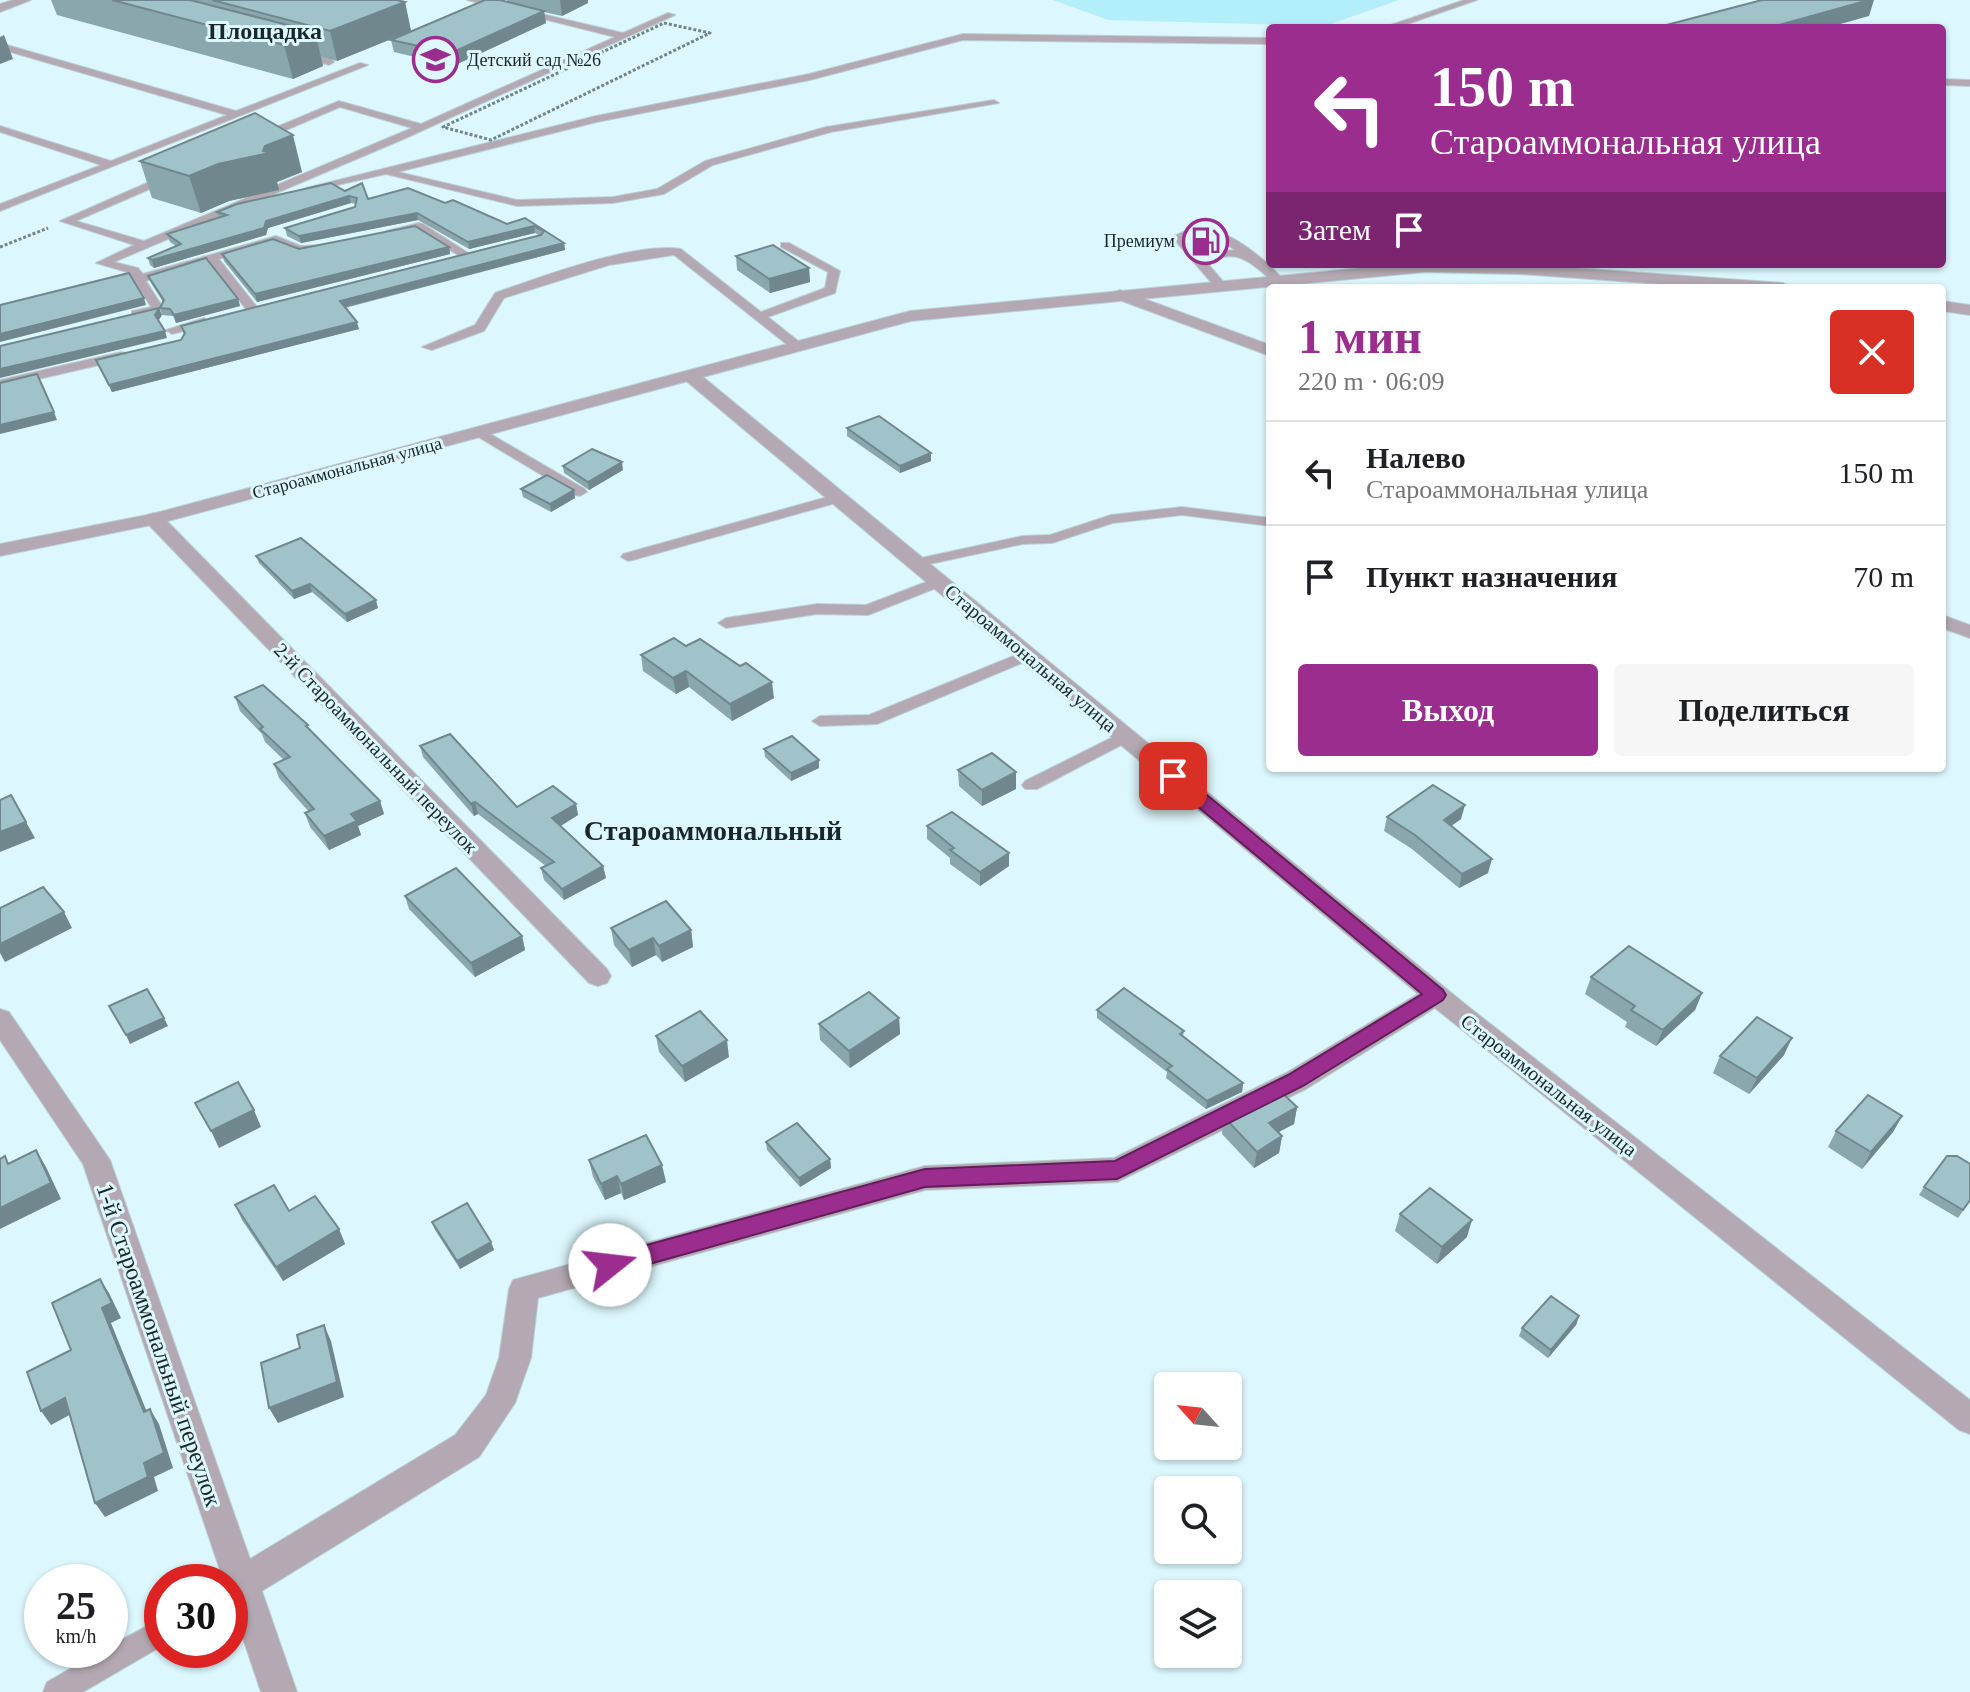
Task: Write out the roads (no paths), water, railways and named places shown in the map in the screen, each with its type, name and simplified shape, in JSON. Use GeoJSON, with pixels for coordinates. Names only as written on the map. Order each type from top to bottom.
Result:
{"type":"FeatureCollection","features":[{"type":"Feature","properties":{"kind":"street"},"geometry":{"type":"LineString","coordinates":[[0,8],[25,0]]}},
{"type":"Feature","properties":{"kind":"street","name":"Староаммональная улица"},"geometry":{"type":"LineString","coordinates":[[0,550],[154,519],[910,316],[1413,268]]}},
{"type":"Feature","properties":{"kind":"street","name":"Староаммональная улица"},"geometry":{"type":"LineString","coordinates":[[1545,268],[1735,284]]}},
{"type":"Feature","properties":{"kind":"street"},"geometry":{"type":"LineString","coordinates":[[1120,295],[1266,350]]}},
{"type":"Feature","properties":{"kind":"street"},"geometry":{"type":"LineString","coordinates":[[1946,307],[1970,310]]}},
{"type":"Feature","properties":{"kind":"street","name":"Староаммональная улица"},"geometry":{"type":"LineString","coordinates":[[691,376],[1436,995],[1970,1419]]}},
{"type":"Feature","properties":{"kind":"street","name":"2-й Староаммональный переулок"},"geometry":{"type":"LineString","coordinates":[[154,519],[598,976]]}},
{"type":"Feature","properties":{"kind":"street"},"geometry":{"type":"LineString","coordinates":[[1946,623],[1970,632]]}},
{"type":"Feature","properties":{"kind":"street"},"geometry":{"type":"LineString","coordinates":[[248,1581],[467,1446],[499,1403],[515,1358],[524,1289],[925,1178],[1117,1170],[1296,1081],[1436,995]]}},
{"type":"Feature","properties":{"kind":"street","name":"1-й Староаммональный переулок"},"geometry":{"type":"LineString","coordinates":[[0,1019],[96,1160],[228,1564]]}},
{"type":"Feature","properties":{"kind":"street","name":"1-й Староаммональный переулок"},"geometry":{"type":"LineString","coordinates":[[248,1617],[279,1692]]}},
{"type":"Feature","properties":{"kind":"lane"},"geometry":{"type":"LineString","coordinates":[[471,0],[623,36]]}},
{"type":"Feature","properties":{"kind":"lane"},"geometry":{"type":"LineString","coordinates":[[1399,24],[1473,0]]}},
{"type":"Feature","properties":{"kind":"lane"},"geometry":{"type":"LineString","coordinates":[[164,345],[179,342],[134,270],[102,263],[422,127],[671,15]]}},
{"type":"Feature","properties":{"kind":"lane"},"geometry":{"type":"LineString","coordinates":[[234,206],[488,148],[596,119],[810,77],[963,37],[1266,41]]}},
{"type":"Feature","properties":{"kind":"lane"},"geometry":{"type":"LineString","coordinates":[[0,46],[234,114]]}},
{"type":"Feature","properties":{"kind":"lane"},"geometry":{"type":"LineString","coordinates":[[287,51],[329,62]]}},
{"type":"Feature","properties":{"kind":"lane"},"geometry":{"type":"LineString","coordinates":[[0,208],[363,65]]}},
{"type":"Feature","properties":{"kind":"lane"},"geometry":{"type":"LineString","coordinates":[[1946,82],[1970,83]]}},
{"type":"Feature","properties":{"kind":"lane"},"geometry":{"type":"LineString","coordinates":[[383,172],[517,203],[613,200],[660,192],[709,163],[830,129],[994,103]]}},
{"type":"Feature","properties":{"kind":"lane"},"geometry":{"type":"LineString","coordinates":[[253,141],[339,104],[422,127]]}},
{"type":"Feature","properties":{"kind":"lane"},"geometry":{"type":"LineString","coordinates":[[0,129],[110,164]]}},
{"type":"Feature","properties":{"kind":"lane"},"geometry":{"type":"LineString","coordinates":[[143,244],[66,221],[181,172]]}},
{"type":"Feature","properties":{"kind":"lane"},"geometry":{"type":"LineString","coordinates":[[374,235],[419,226],[467,256]]}},
{"type":"Feature","properties":{"kind":"lane"},"geometry":{"type":"LineString","coordinates":[[286,229],[273,233],[276,239],[300,250],[330,244]]}},
{"type":"Feature","properties":{"kind":"lane"},"geometry":{"type":"LineString","coordinates":[[1220,285],[1178,237],[1192,231],[1212,231],[1223,235],[1277,279]]}},
{"type":"Feature","properties":{"kind":"lane"},"geometry":{"type":"LineString","coordinates":[[139,279],[276,239]]}},
{"type":"Feature","properties":{"kind":"lane"},"geometry":{"type":"LineString","coordinates":[[760,316],[831,290],[834,271],[785,245]]}},
{"type":"Feature","properties":{"kind":"lane"},"geometry":{"type":"LineString","coordinates":[[428,347],[480,328],[499,296],[578,267],[633,254],[677,251],[798,347]]}},
{"type":"Feature","properties":{"kind":"lane"},"geometry":{"type":"LineString","coordinates":[[452,260],[481,253]]}},
{"type":"Feature","properties":{"kind":"lane"},"geometry":{"type":"LineString","coordinates":[[1202,266],[1210,257],[1224,253],[1249,257]]}},
{"type":"Feature","properties":{"kind":"lane"},"geometry":{"type":"LineString","coordinates":[[211,257],[253,310]]}},
{"type":"Feature","properties":{"kind":"lane"},"geometry":{"type":"LineString","coordinates":[[240,313],[268,306]]}},
{"type":"Feature","properties":{"kind":"lane"},"geometry":{"type":"LineString","coordinates":[[129,316],[158,309]]}},
{"type":"Feature","properties":{"kind":"lane"},"geometry":{"type":"LineString","coordinates":[[172,330],[212,320]]}},
{"type":"Feature","properties":{"kind":"lane"},"geometry":{"type":"LineString","coordinates":[[0,384],[134,352]]}},
{"type":"Feature","properties":{"kind":"lane"},"geometry":{"type":"LineString","coordinates":[[480,432],[580,492]]}},
{"type":"Feature","properties":{"kind":"lane"},"geometry":{"type":"LineString","coordinates":[[628,557],[838,498]]}},
{"type":"Feature","properties":{"kind":"lane"},"geometry":{"type":"LineString","coordinates":[[916,563],[1023,540],[1052,539],[1111,519],[1182,511],[1266,522]]}},
{"type":"Feature","properties":{"kind":"lane"},"geometry":{"type":"LineString","coordinates":[[726,623],[817,609],[868,610],[939,582]]}},
{"type":"Feature","properties":{"kind":"lane"},"geometry":{"type":"LineString","coordinates":[[820,721],[871,720],[1028,655]]}},
{"type":"Feature","properties":{"kind":"lane"},"geometry":{"type":"LineString","coordinates":[[1031,785],[1125,736]]}},
{"type":"Feature","properties":{"kind":"lane"},"geometry":{"type":"LineString","coordinates":[[57,1692],[144,1641]]}},
{"type":"Feature","properties":{"kind":"place","name":"Детский сад №26"},"geometry":{"type":"Point","coordinates":[436,60]}},
{"type":"Feature","properties":{"kind":"place","name":"Премиум"},"geometry":{"type":"Point","coordinates":[1206,241]}},
{"type":"Feature","properties":{"kind":"district","name":"Площадка"},"geometry":{"type":"Point","coordinates":[265,31]}},
{"type":"Feature","properties":{"kind":"district","name":"Староаммональный"},"geometry":{"type":"Point","coordinates":[713,830]}}]}
